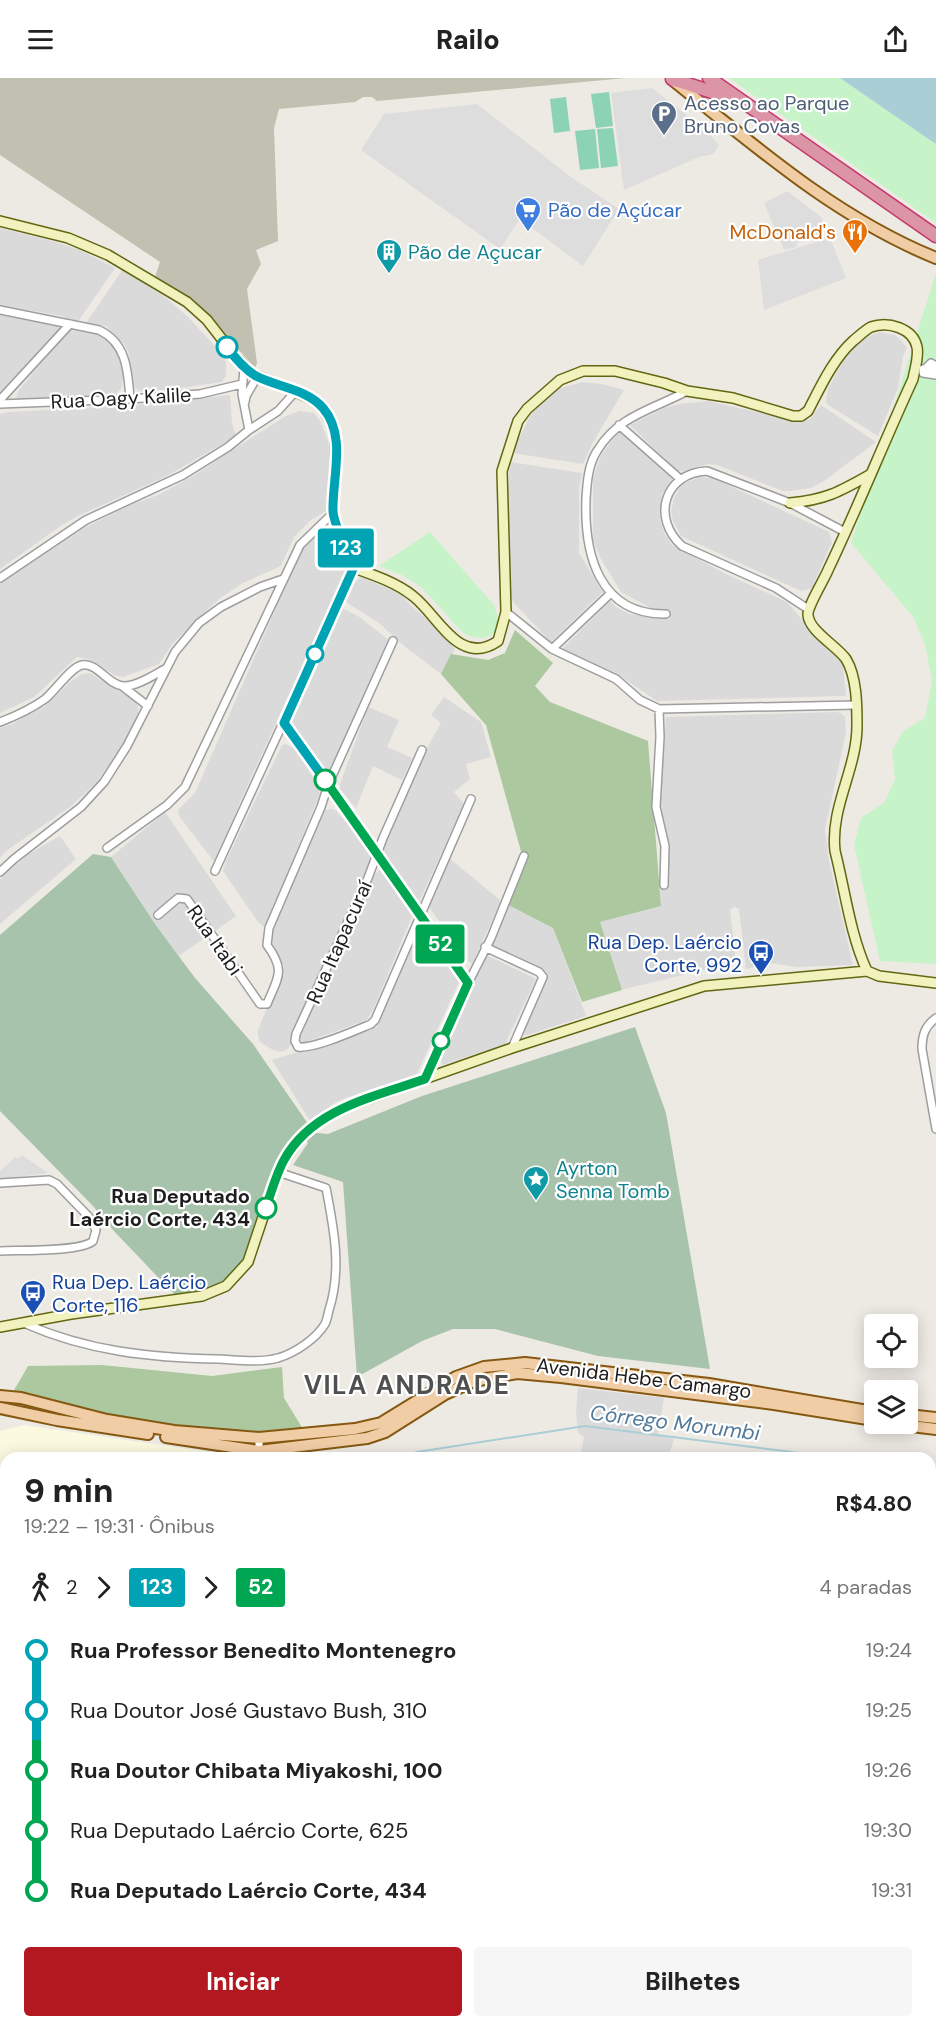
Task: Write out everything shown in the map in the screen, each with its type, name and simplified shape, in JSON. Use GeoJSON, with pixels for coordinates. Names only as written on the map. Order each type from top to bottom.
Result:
{"type":"FeatureCollection","features":[{"type":"Feature","properties":{"kind":"highway"},"geometry":{"type":"LineString","coordinates":[[671,78],[743,102]]}},
{"type":"Feature","properties":{"kind":"highway"},"geometry":{"type":"LineString","coordinates":[[709,78],[936,236]]}},
{"type":"Feature","properties":{"kind":"main road"},"geometry":{"type":"LineString","coordinates":[[671,78],[760,151],[822,196],[892,239],[936,258]]}},
{"type":"Feature","properties":{"kind":"main road","name":"Avenida Hebe Camargo"},"geometry":{"type":"LineString","coordinates":[[0,1396],[21,1398],[107,1420],[163,1429],[259,1438],[381,1423],[456,1377],[484,1367],[525,1363],[709,1384],[864,1410]]}},
{"type":"Feature","properties":{"kind":"main road","name":"Avenida Hebe Camargo"},"geometry":{"type":"LineString","coordinates":[[269,1452],[367,1438],[385,1432],[445,1394],[474,1381],[517,1373],[774,1404],[864,1418]]}},
{"type":"Feature","properties":{"kind":"main road","name":"Avenida Hebe Camargo"},"geometry":{"type":"LineString","coordinates":[[3,1410],[243,1452]]}},
{"type":"Feature","properties":{"kind":"main road"},"geometry":{"type":"LineString","coordinates":[[918,1416],[936,1418]]}},
{"type":"Feature","properties":{"kind":"main road"},"geometry":{"type":"LineString","coordinates":[[918,1427],[936,1429]]}},
{"type":"Feature","properties":{"kind":"street"},"geometry":{"type":"LineString","coordinates":[[0,221],[68,238],[108,255],[187,302],[207,320],[244,367],[258,377],[296,391],[322,406],[335,434],[336,463],[332,514],[354,567],[412,594],[452,639],[471,648],[484,647],[498,641],[506,612],[501,478],[505,458],[518,421],[538,398],[567,376],[592,370],[615,371],[687,391],[733,398],[774,411],[801,416],[808,411],[837,360],[851,343],[871,327],[889,325],[905,329],[917,345],[917,364],[913,379],[817,594],[808,609],[810,622],[845,657],[849,666],[856,705],[857,741],[833,837],[855,935],[867,970]]}},
{"type":"Feature","properties":{"kind":"street"},"geometry":{"type":"LineString","coordinates":[[0,310],[99,330],[108,334],[124,354],[130,399]]}},
{"type":"Feature","properties":{"kind":"street"},"geometry":{"type":"LineString","coordinates":[[0,402],[70,324]]}},
{"type":"Feature","properties":{"kind":"street"},"geometry":{"type":"LineString","coordinates":[[244,367],[242,384],[249,430]]}},
{"type":"Feature","properties":{"kind":"street"},"geometry":{"type":"LineString","coordinates":[[244,408],[246,396],[258,377]]}},
{"type":"Feature","properties":{"kind":"street","name":"Rua Oagy Kalile"},"geometry":{"type":"LineString","coordinates":[[0,402],[130,399],[200,394],[242,384]]}},
{"type":"Feature","properties":{"kind":"street"},"geometry":{"type":"LineString","coordinates":[[0,578],[86,520],[183,475],[228,447],[278,411],[296,391]]}},
{"type":"Feature","properties":{"kind":"street"},"geometry":{"type":"LineString","coordinates":[[666,614],[652,615],[632,608],[611,593],[600,578],[588,547],[586,521],[588,474],[596,452],[619,425],[636,414],[687,391]]}},
{"type":"Feature","properties":{"kind":"street"},"geometry":{"type":"LineString","coordinates":[[619,425],[680,478]]}},
{"type":"Feature","properties":{"kind":"street"},"geometry":{"type":"LineString","coordinates":[[808,609],[785,592],[693,552],[676,541],[667,527],[665,508],[669,493],[680,478],[699,471],[716,472],[790,503],[845,532]]}},
{"type":"Feature","properties":{"kind":"street"},"geometry":{"type":"LineString","coordinates":[[790,503],[832,496],[871,474]]}},
{"type":"Feature","properties":{"kind":"street"},"geometry":{"type":"LineString","coordinates":[[107,848],[167,805],[185,787],[300,544],[332,514]]}},
{"type":"Feature","properties":{"kind":"street"},"geometry":{"type":"LineString","coordinates":[[215,871],[354,567]]}},
{"type":"Feature","properties":{"kind":"street"},"geometry":{"type":"LineString","coordinates":[[0,872],[81,807],[104,782],[127,746],[175,652],[199,623],[221,607],[260,587],[283,579]]}},
{"type":"Feature","properties":{"kind":"street"},"geometry":{"type":"LineString","coordinates":[[552,649],[611,593]]}},
{"type":"Feature","properties":{"kind":"street"},"geometry":{"type":"LineString","coordinates":[[506,612],[552,649],[616,679],[640,700],[659,709],[856,705]]}},
{"type":"Feature","properties":{"kind":"street"},"geometry":{"type":"LineString","coordinates":[[328,784],[393,641]]}},
{"type":"Feature","properties":{"kind":"street"},"geometry":{"type":"LineString","coordinates":[[0,722],[45,699],[82,665],[89,666],[122,686],[148,706]]}},
{"type":"Feature","properties":{"kind":"street"},"geometry":{"type":"LineString","coordinates":[[122,686],[132,684],[165,669]]}},
{"type":"Feature","properties":{"kind":"street"},"geometry":{"type":"LineString","coordinates":[[659,709],[660,737],[656,807],[665,846],[664,885]]}},
{"type":"Feature","properties":{"kind":"street"},"geometry":{"type":"LineString","coordinates":[[284,723],[468,983]]}},
{"type":"Feature","properties":{"kind":"street","name":"Rua Itapacuraí"},"geometry":{"type":"LineString","coordinates":[[421,916],[375,1020],[371,1024],[307,1047],[298,1047],[295,1041],[297,1034],[422,750]]}},
{"type":"Feature","properties":{"kind":"street","name":"Rua Itabi"},"geometry":{"type":"LineString","coordinates":[[158,915],[178,897],[187,899],[260,1004],[267,1004],[279,970],[276,958],[267,945],[269,927],[321,807],[328,784]]}},
{"type":"Feature","properties":{"kind":"street"},"geometry":{"type":"LineString","coordinates":[[421,916],[471,799]]}},
{"type":"Feature","properties":{"kind":"street"},"geometry":{"type":"LineString","coordinates":[[425,1079],[524,856]]}},
{"type":"Feature","properties":{"kind":"street"},"geometry":{"type":"LineString","coordinates":[[485,947],[539,972],[543,977],[512,1048]]}},
{"type":"Feature","properties":{"kind":"street"},"geometry":{"type":"LineString","coordinates":[[0,1328],[71,1314],[202,1296],[226,1286],[237,1277],[248,1262],[278,1172],[285,1159],[300,1138],[317,1123],[345,1107],[512,1048],[704,986],[867,970],[879,976],[936,983]]}},
{"type":"Feature","properties":{"kind":"street"},"geometry":{"type":"LineString","coordinates":[[936,1018],[925,1030],[922,1037],[922,1049],[936,1129]]}},
{"type":"Feature","properties":{"kind":"street"},"geometry":{"type":"LineString","coordinates":[[26,1324],[88,1346],[138,1355],[255,1360],[288,1355],[308,1342],[325,1323],[334,1294],[336,1255],[326,1188],[278,1172]]}},
{"type":"Feature","properties":{"kind":"street"},"geometry":{"type":"LineString","coordinates":[[0,1183],[48,1180],[57,1184],[89,1217],[96,1230],[91,1244],[47,1250],[0,1251]]}},
{"type":"Feature","properties":{"kind":"street"},"geometry":{"type":"LineString","coordinates":[[256,1452],[259,1438]]}},
{"type":"Feature","properties":{"kind":"shaded area"},"geometry":{"type":"Polygon","coordinates":[[[0,78],[626,78],[377,101],[372,97],[363,97],[355,102],[279,109],[274,128],[278,241],[256,250],[261,264],[247,289],[257,363],[255,368],[198,304],[155,277],[160,262],[0,155],[0,78]]]}},
{"type":"Feature","properties":{"kind":"shaded area","name":"Acesso ao Parque Bruno Covas"},"geometry":{"type":"Polygon","coordinates":[[[652,88],[703,128],[719,145],[713,154],[699,157],[624,190],[611,93],[652,88]]]}},
{"type":"Feature","properties":{"kind":"shaded area"},"geometry":{"type":"Polygon","coordinates":[[[477,104],[571,177],[619,209],[583,266],[520,219],[500,249],[361,150],[384,114],[477,104]]]}},
{"type":"Feature","properties":{"kind":"shaded area"},"geometry":{"type":"Polygon","coordinates":[[[787,191],[821,217],[824,226],[814,238],[796,243],[797,247],[784,250],[764,203],[787,191]]]}},
{"type":"Feature","properties":{"kind":"shaded area"},"geometry":{"type":"Polygon","coordinates":[[[0,228],[80,250],[115,268],[77,323],[62,316],[0,305],[0,228]]]}},
{"type":"Feature","properties":{"kind":"shaded area"},"geometry":{"type":"Polygon","coordinates":[[[830,238],[846,278],[764,310],[758,260],[830,238]]]}},
{"type":"Feature","properties":{"kind":"shaded area"},"geometry":{"type":"Polygon","coordinates":[[[123,269],[166,298],[188,317],[212,343],[226,362],[226,376],[222,382],[167,390],[141,391],[134,387],[129,354],[124,344],[106,326],[86,323],[123,269]]]}},
{"type":"Feature","properties":{"kind":"shaded area"},"geometry":{"type":"Polygon","coordinates":[[[0,313],[60,325],[61,329],[0,395],[0,313]]]}},
{"type":"Feature","properties":{"kind":"shaded area"},"geometry":{"type":"Polygon","coordinates":[[[68,330],[94,333],[111,342],[116,348],[121,363],[123,377],[121,389],[115,394],[18,401],[16,398],[19,390],[68,330]]]}},
{"type":"Feature","properties":{"kind":"shaded area"},"geometry":{"type":"Polygon","coordinates":[[[880,332],[895,335],[907,348],[903,356],[898,388],[878,436],[826,402],[828,389],[843,361],[862,339],[880,332]]]}},
{"type":"Feature","properties":{"kind":"shaded area"},"geometry":{"type":"Polygon","coordinates":[[[582,382],[624,390],[592,444],[583,464],[512,453],[530,416],[551,393],[582,382]]]}},
{"type":"Feature","properties":{"kind":"shaded area"},"geometry":{"type":"Polygon","coordinates":[[[230,395],[232,423],[236,436],[167,476],[62,525],[0,569],[0,414],[136,405],[230,395]]]}},
{"type":"Feature","properties":{"kind":"shaded area"},"geometry":{"type":"Polygon","coordinates":[[[708,401],[804,422],[810,419],[821,405],[876,442],[811,488],[783,491],[717,465],[708,464],[677,471],[630,425],[664,408],[708,401]]]}},
{"type":"Feature","properties":{"kind":"shaded area"},"geometry":{"type":"Polygon","coordinates":[[[299,411],[314,413],[321,422],[328,441],[330,466],[328,506],[326,511],[311,520],[294,537],[281,566],[243,583],[219,599],[173,643],[159,664],[123,677],[114,675],[91,660],[77,657],[34,697],[0,713],[0,584],[84,528],[130,505],[158,495],[195,475],[286,416],[299,411]]]}},
{"type":"Feature","properties":{"kind":"shaded area"},"geometry":{"type":"Polygon","coordinates":[[[619,431],[673,478],[662,494],[660,519],[664,533],[672,545],[724,573],[787,602],[813,635],[837,656],[843,665],[846,696],[657,701],[616,673],[562,649],[610,601],[629,614],[670,619],[670,612],[651,608],[621,592],[601,559],[593,540],[593,478],[601,455],[619,431]]]}},
{"type":"Feature","properties":{"kind":"shaded area"},"geometry":{"type":"Polygon","coordinates":[[[510,462],[582,473],[579,489],[579,553],[603,592],[551,642],[513,602],[511,594],[508,489],[510,462]]]}},
{"type":"Feature","properties":{"kind":"shaded area"},"geometry":{"type":"Polygon","coordinates":[[[700,477],[713,478],[829,532],[832,542],[812,588],[802,591],[681,536],[671,512],[674,498],[682,484],[700,477]]]}},
{"type":"Feature","properties":{"kind":"shaded area"},"geometry":{"type":"Polygon","coordinates":[[[324,525],[329,525],[344,558],[345,572],[241,800],[215,863],[179,816],[178,810],[195,793],[305,542],[324,525]]]}},
{"type":"Feature","properties":{"kind":"shaded area"},"geometry":{"type":"Polygon","coordinates":[[[361,577],[404,595],[407,602],[437,628],[455,649],[441,674],[404,646],[379,623],[346,602],[355,582],[361,577]]]}},
{"type":"Feature","properties":{"kind":"shaded area"},"geometry":{"type":"Polygon","coordinates":[[[342,608],[358,616],[390,641],[331,772],[328,773],[301,738],[292,720],[294,708],[309,685],[342,608]]]}},
{"type":"Feature","properties":{"kind":"shaded area"},"geometry":{"type":"Polygon","coordinates":[[[90,673],[135,701],[138,714],[132,728],[97,782],[70,807],[6,851],[0,858],[0,728],[45,706],[71,681],[82,674],[90,673]]]}},
{"type":"Feature","properties":{"kind":"shaded area"},"geometry":{"type":"Polygon","coordinates":[[[444,697],[481,722],[491,757],[466,764],[470,779],[454,792],[464,804],[419,902],[383,853],[383,848],[428,746],[441,723],[431,715],[444,697]]]}},
{"type":"Feature","properties":{"kind":"shaded area"},"geometry":{"type":"Polygon","coordinates":[[[368,707],[399,720],[387,747],[412,758],[402,780],[373,766],[356,808],[340,789],[340,784],[368,707]]]}},
{"type":"Feature","properties":{"kind":"shaded area"},"geometry":{"type":"Polygon","coordinates":[[[836,712],[845,717],[846,732],[825,830],[829,861],[853,965],[797,967],[770,963],[746,969],[739,909],[734,907],[730,910],[736,962],[621,990],[600,922],[661,906],[660,888],[668,886],[669,844],[660,806],[666,717],[836,712]]]}},
{"type":"Feature","properties":{"kind":"shaded area"},"geometry":{"type":"Polygon","coordinates":[[[286,744],[295,749],[318,785],[320,793],[264,927],[258,922],[223,871],[282,745],[286,744]]]}},
{"type":"Feature","properties":{"kind":"shaded area"},"geometry":{"type":"Polygon","coordinates":[[[332,809],[349,825],[372,860],[339,928],[291,1044],[287,1050],[280,1052],[260,1042],[258,1036],[258,1030],[284,967],[272,942],[272,929],[325,810],[332,809]]]}},
{"type":"Feature","properties":{"kind":"shaded area"},"geometry":{"type":"Polygon","coordinates":[[[165,812],[236,916],[179,956],[111,857],[165,812]]]}},
{"type":"Feature","properties":{"kind":"shaded area"},"geometry":{"type":"Polygon","coordinates":[[[60,836],[76,859],[0,924],[0,879],[27,855],[60,836]]]}},
{"type":"Feature","properties":{"kind":"shaded area"},"geometry":{"type":"Polygon","coordinates":[[[93,854],[111,857],[155,924],[195,978],[253,1044],[306,1121],[317,1133],[328,1134],[422,1096],[635,1027],[666,1113],[710,1369],[598,1356],[495,1329],[453,1329],[422,1341],[357,1377],[343,1182],[293,1165],[308,1143],[300,1131],[281,1155],[273,1171],[246,1253],[240,1264],[233,1273],[217,1284],[175,1295],[93,1206],[0,1111],[0,935],[93,854]]]}},
{"type":"Feature","properties":{"kind":"shaded area"},"geometry":{"type":"Polygon","coordinates":[[[449,858],[501,901],[472,964],[429,907],[449,858]]]}},
{"type":"Feature","properties":{"kind":"shaded area"},"geometry":{"type":"Polygon","coordinates":[[[380,869],[412,916],[374,1008],[367,1020],[302,1042],[301,1034],[374,875],[380,869]]]}},
{"type":"Feature","properties":{"kind":"shaded area"},"geometry":{"type":"Polygon","coordinates":[[[508,904],[553,928],[586,1016],[524,1036],[526,1023],[547,977],[545,972],[493,947],[492,942],[508,904]]]}},
{"type":"Feature","properties":{"kind":"shaded area"},"geometry":{"type":"Polygon","coordinates":[[[420,928],[459,982],[417,1074],[343,1099],[310,1121],[272,1060],[377,1027],[420,928]]]}},
{"type":"Feature","properties":{"kind":"shaded area"},"geometry":{"type":"Polygon","coordinates":[[[486,955],[536,979],[505,1044],[442,1065],[440,1057],[486,955]]]}},
{"type":"Feature","properties":{"kind":"shaded area"},"geometry":{"type":"Polygon","coordinates":[[[22,1155],[48,1173],[0,1179],[0,1171],[15,1157],[17,1159],[22,1155]]]}},
{"type":"Feature","properties":{"kind":"shaded area"},"geometry":{"type":"Polygon","coordinates":[[[578,1388],[664,1398],[658,1435],[674,1439],[670,1452],[581,1452],[584,1437],[578,1433],[576,1411],[578,1388]]]}},
{"type":"Feature","properties":{"kind":"shaded area"},"geometry":{"type":"Polygon","coordinates":[[[24,1425],[208,1452],[0,1452],[0,1431],[24,1425]]]}},
{"type":"Feature","properties":{"kind":"green space"},"geometry":{"type":"Polygon","coordinates":[[[729,78],[840,78],[936,144],[936,223],[729,78]]]}},
{"type":"Feature","properties":{"kind":"green space"},"geometry":{"type":"Polygon","coordinates":[[[609,92],[613,126],[596,128],[591,94],[609,92]]]}},
{"type":"Feature","properties":{"kind":"green space"},"geometry":{"type":"Polygon","coordinates":[[[566,97],[570,131],[554,133],[550,99],[566,97]]]}},
{"type":"Feature","properties":{"kind":"green space"},"geometry":{"type":"Polygon","coordinates":[[[613,128],[618,166],[601,168],[597,129],[613,128]]]}},
{"type":"Feature","properties":{"kind":"green space"},"geometry":{"type":"Polygon","coordinates":[[[595,129],[599,168],[580,170],[575,131],[595,129]]]}},
{"type":"Feature","properties":{"kind":"green space"},"geometry":{"type":"Polygon","coordinates":[[[936,273],[936,964],[880,961],[854,845],[861,818],[885,802],[895,779],[892,751],[903,731],[925,718],[932,680],[925,645],[914,618],[851,543],[936,273]]]}},
{"type":"Feature","properties":{"kind":"green space"},"geometry":{"type":"Polygon","coordinates":[[[430,532],[494,605],[498,623],[493,634],[488,637],[473,637],[463,633],[421,587],[402,575],[379,566],[430,532]]]}},
{"type":"Feature","properties":{"kind":"green space"},"geometry":{"type":"Polygon","coordinates":[[[515,630],[553,663],[535,686],[550,702],[648,741],[661,906],[600,922],[622,990],[582,1002],[553,928],[501,901],[522,855],[486,725],[441,674],[451,654],[488,660],[505,653],[515,630]]]}},
{"type":"Feature","properties":{"kind":"green space"},"geometry":{"type":"Polygon","coordinates":[[[102,1365],[212,1376],[282,1367],[284,1398],[303,1429],[266,1441],[110,1417],[13,1392],[28,1366],[102,1365]]]}},
{"type":"Feature","properties":{"kind":"water"},"geometry":{"type":"Polygon","coordinates":[[[840,78],[936,78],[936,144],[927,138],[840,78]]]}},
{"type":"Feature","properties":{"kind":"waterway","name":"Córrego Morumbi"},"geometry":{"type":"LineString","coordinates":[[417,1452],[585,1426],[792,1452]]}},
{"type":"Feature","properties":{"kind":"bus line","name":"123"},"geometry":{"type":"LineString","coordinates":[[227,347],[251,373],[296,391],[322,406],[335,434],[336,463],[332,514],[354,567],[284,723],[325,780]]}},
{"type":"Feature","properties":{"kind":"bus line","name":"52"},"geometry":{"type":"LineString","coordinates":[[266,1208],[285,1159],[295,1143],[317,1123],[345,1107],[425,1079],[468,983],[325,780]]}},
{"type":"Feature","properties":{"kind":"place","name":"Acesso ao Parque Bruno Covas"},"geometry":{"type":"Point","coordinates":[664,137]}},
{"type":"Feature","properties":{"kind":"place","name":"Pão de Açúcar"},"geometry":{"type":"Point","coordinates":[528,233]}},
{"type":"Feature","properties":{"kind":"place","name":"McDonald's"},"geometry":{"type":"Point","coordinates":[855,255]}},
{"type":"Feature","properties":{"kind":"place","name":"Pão de Açucar"},"geometry":{"type":"Point","coordinates":[389,275]}},
{"type":"Feature","properties":{"kind":"place","name":"Rua Dep. Laércio Corte, 992"},"geometry":{"type":"Point","coordinates":[761,976]}},
{"type":"Feature","properties":{"kind":"place","name":"Ayrton Senna Tomb"},"geometry":{"type":"Point","coordinates":[536,1202]}},
{"type":"Feature","properties":{"kind":"place","name":"Rua Deputado Laércio Corte, 434"},"geometry":{"type":"Point","coordinates":[266,1208]}},
{"type":"Feature","properties":{"kind":"place","name":"Rua Dep. Laércio Corte, 116"},"geometry":{"type":"Point","coordinates":[33,1316]}},
{"type":"Feature","properties":{"kind":"district","name":"VILA ANDRADE"},"geometry":{"type":"Point","coordinates":[407,1385]}}]}
